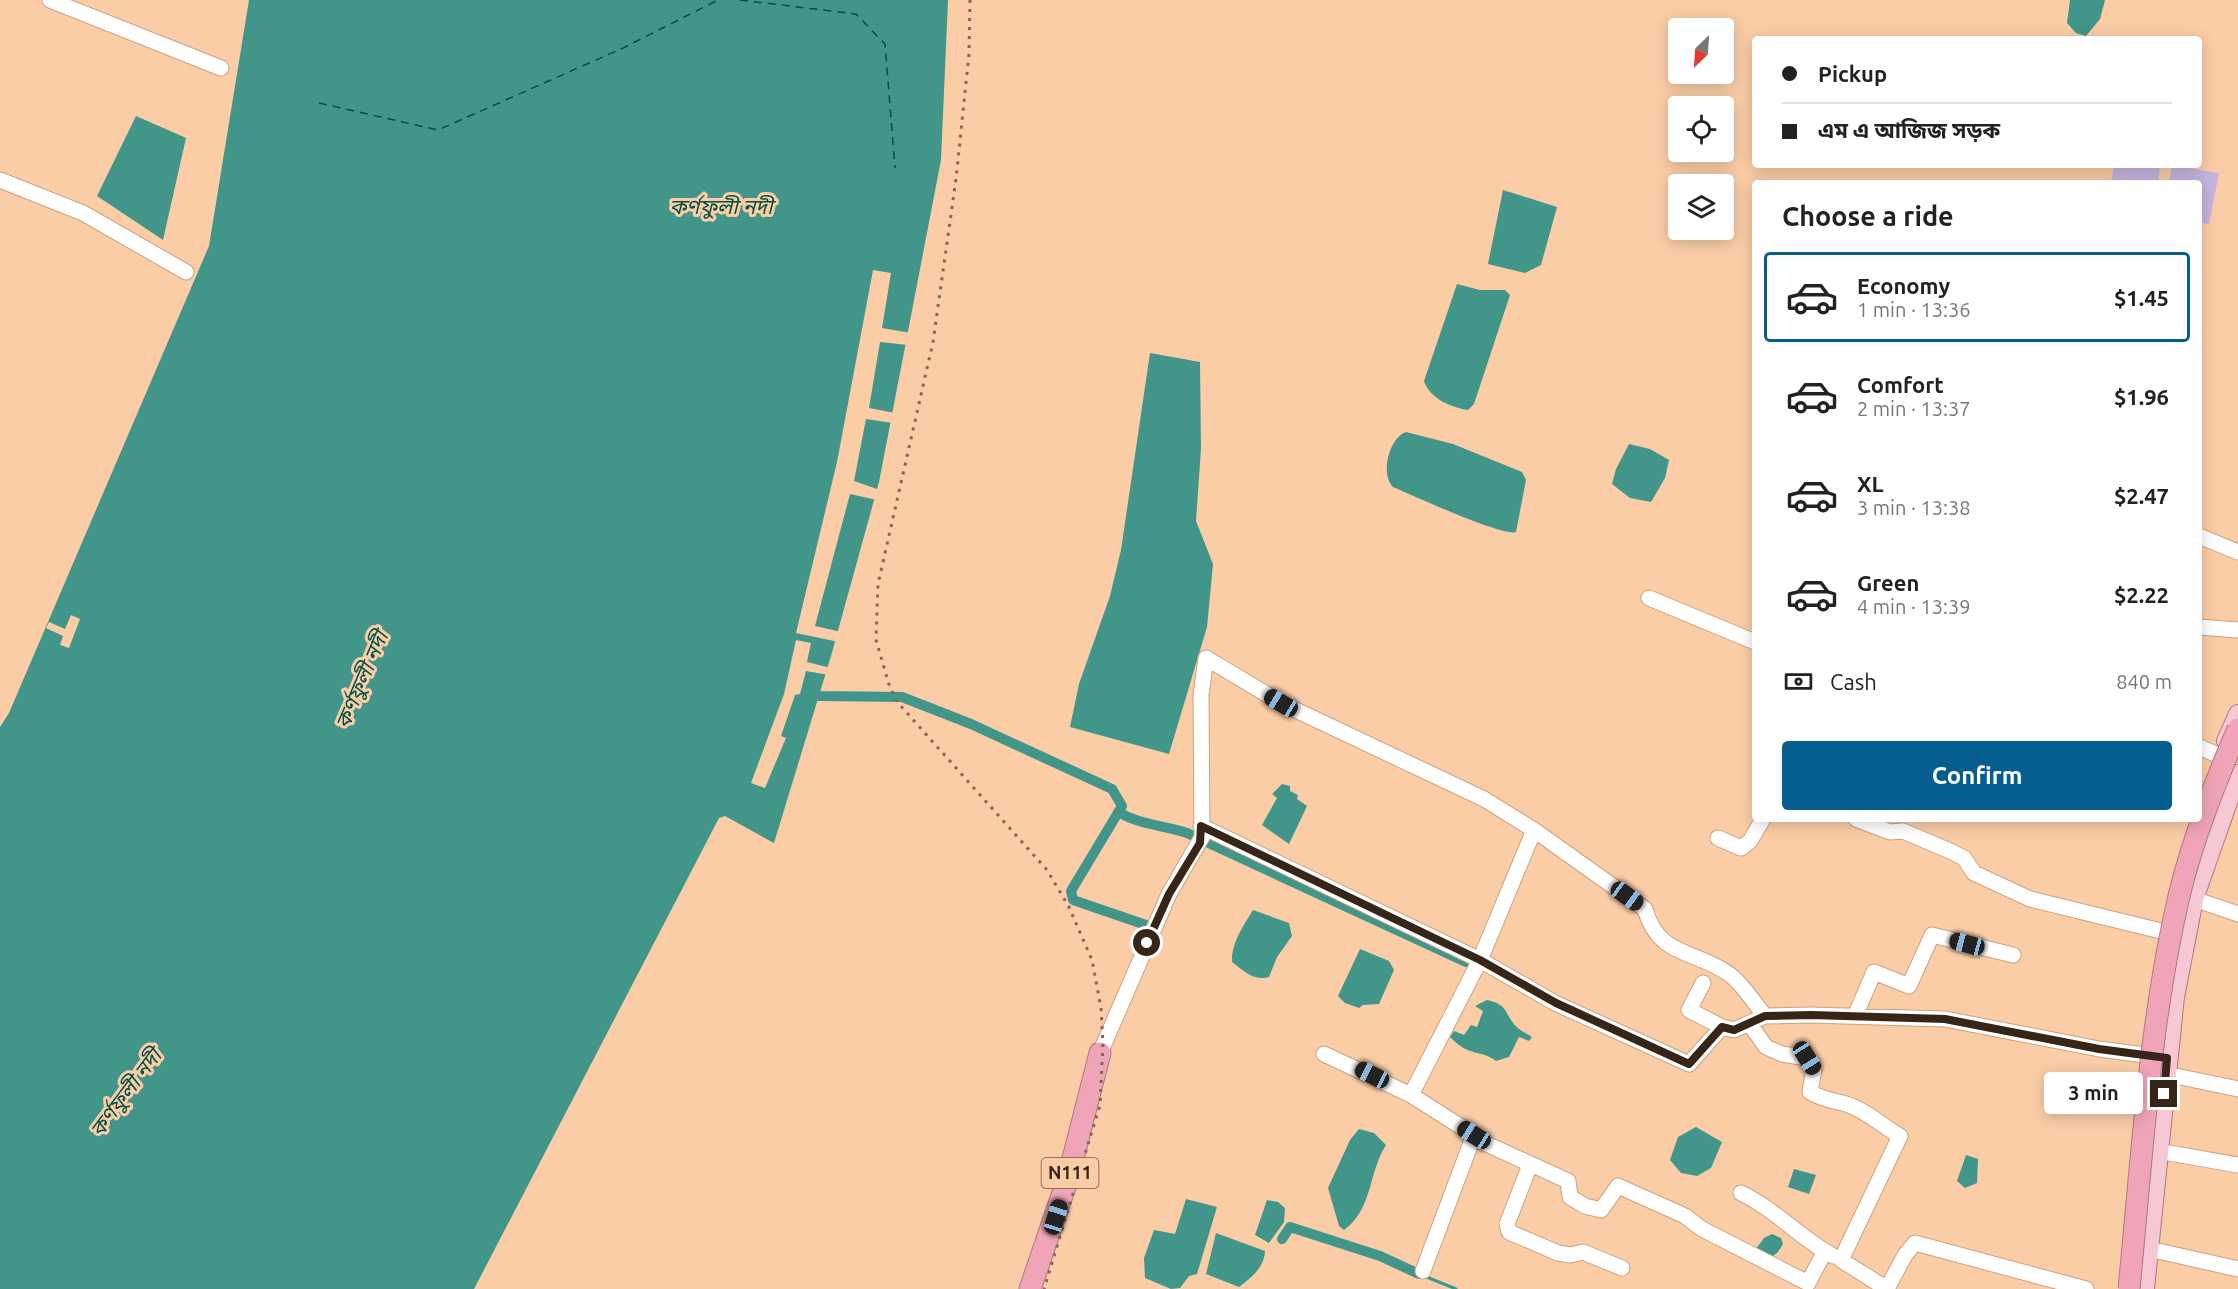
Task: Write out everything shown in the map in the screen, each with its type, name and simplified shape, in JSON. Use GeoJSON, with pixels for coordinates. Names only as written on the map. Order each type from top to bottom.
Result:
{"type":"FeatureCollection","features":[{"type":"Feature","properties":{"kind":"highway"},"geometry":{"type":"LineString","coordinates":[[2202,822],[2238,729]]}},
{"type":"Feature","properties":{"kind":"highway"},"geometry":{"type":"LineString","coordinates":[[2140,1289],[2169,997],[2190,896],[2222,797],[2229,757]]}},
{"type":"Feature","properties":{"kind":"highway"},"geometry":{"type":"LineString","coordinates":[[2129,1289],[2159,995],[2169,944],[2202,822]]}},
{"type":"Feature","properties":{"kind":"highway","name":"N111"},"geometry":{"type":"LineString","coordinates":[[1030,1289],[1068,1178],[1100,1053]]}},
{"type":"Feature","properties":{"kind":"main road"},"geometry":{"type":"LineString","coordinates":[[2202,807],[2229,757],[2238,714]]}},
{"type":"Feature","properties":{"kind":"main road"},"geometry":{"type":"LineString","coordinates":[[2145,1289],[2175,997],[2194,900],[2238,774]]}},
{"type":"Feature","properties":{"kind":"main road"},"geometry":{"type":"LineString","coordinates":[[2122,1289],[2146,1056],[2165,932],[2174,891],[2196,822]]}},
{"type":"Feature","properties":{"kind":"street"},"geometry":{"type":"LineString","coordinates":[[50,0],[221,68]]}},
{"type":"Feature","properties":{"kind":"street"},"geometry":{"type":"LineString","coordinates":[[0,180],[82,213],[186,272]]}},
{"type":"Feature","properties":{"kind":"street"},"geometry":{"type":"LineString","coordinates":[[2202,537],[2238,552]]}},
{"type":"Feature","properties":{"kind":"street"},"geometry":{"type":"LineString","coordinates":[[1649,598],[1752,641]]}},
{"type":"Feature","properties":{"kind":"street"},"geometry":{"type":"LineString","coordinates":[[2202,627],[2238,630]]}},
{"type":"Feature","properties":{"kind":"street"},"geometry":{"type":"LineString","coordinates":[[1100,1053],[1169,894],[1201,836],[1201,695],[1206,658],[1281,703],[1457,786],[1534,830],[1645,909],[1651,930],[1663,942],[1730,974],[1765,1016]]}},
{"type":"Feature","properties":{"kind":"street"},"geometry":{"type":"LineString","coordinates":[[2202,748],[2229,757]]}},
{"type":"Feature","properties":{"kind":"street"},"geometry":{"type":"LineString","coordinates":[[1718,838],[1742,848],[1750,841],[1761,822]]}},
{"type":"Feature","properties":{"kind":"street"},"geometry":{"type":"LineString","coordinates":[[1864,822],[1890,832],[1903,831],[1950,851],[1964,858],[1974,873],[2030,899],[2165,932]]}},
{"type":"Feature","properties":{"kind":"street"},"geometry":{"type":"LineString","coordinates":[[1411,1095],[1480,960],[1534,830]]}},
{"type":"Feature","properties":{"kind":"street"},"geometry":{"type":"LineString","coordinates":[[1201,836],[1480,960],[1556,1003],[1689,1064],[1722,1027]]}},
{"type":"Feature","properties":{"kind":"street"},"geometry":{"type":"LineString","coordinates":[[2194,900],[2238,914]]}},
{"type":"Feature","properties":{"kind":"street"},"geometry":{"type":"LineString","coordinates":[[1855,1016],[1874,972],[1909,986],[1932,935],[2013,955]]}},
{"type":"Feature","properties":{"kind":"street"},"geometry":{"type":"LineString","coordinates":[[1703,983],[1689,1010],[1722,1027],[1734,1030],[1765,1016],[1945,1019],[2146,1056],[2167,1066],[2238,1089]]}},
{"type":"Feature","properties":{"kind":"street"},"geometry":{"type":"LineString","coordinates":[[1749,1023],[1766,1047],[1782,1054],[1807,1058],[1814,1069],[1810,1092],[1832,1103],[1846,1104],[1900,1136],[1841,1260]]}},
{"type":"Feature","properties":{"kind":"street"},"geometry":{"type":"LineString","coordinates":[[1324,1054],[1411,1095],[1480,1141],[1568,1181],[1570,1197],[1585,1206],[1601,1210],[1618,1186],[1629,1189],[1685,1215],[1702,1229],[1808,1283],[1825,1251]]}},
{"type":"Feature","properties":{"kind":"street"},"geometry":{"type":"LineString","coordinates":[[1423,1271],[1474,1135]]}},
{"type":"Feature","properties":{"kind":"street"},"geometry":{"type":"LineString","coordinates":[[2158,1151],[2238,1165]]}},
{"type":"Feature","properties":{"kind":"street"},"geometry":{"type":"LineString","coordinates":[[1530,1165],[1507,1224],[1509,1232],[1557,1253],[1570,1255],[1582,1252],[1622,1268]]}},
{"type":"Feature","properties":{"kind":"street"},"geometry":{"type":"LineString","coordinates":[[1741,1193],[1778,1214],[1800,1236],[1884,1287],[1889,1285],[1905,1255],[1915,1243],[2086,1289]]}},
{"type":"Feature","properties":{"kind":"street"},"geometry":{"type":"LineString","coordinates":[[2149,1253],[2158,1251],[2238,1269]]}},
{"type":"Feature","properties":{"kind":"shaded area"},"geometry":{"type":"Polygon","coordinates":[[[2114,168],[2160,168],[2158,180],[2112,180],[2114,168]]]}},
{"type":"Feature","properties":{"kind":"shaded area"},"geometry":{"type":"Polygon","coordinates":[[[2172,168],[2190,168],[2219,173],[2209,224],[2202,223],[2202,180],[2170,180],[2172,168]]]}},
{"type":"Feature","properties":{"kind":"water","name":"কর্ণফুলী নদী"},"geometry":{"type":"Polygon","coordinates":[[[249,0],[948,0],[941,160],[879,482],[831,656],[774,843],[725,816],[719,818],[474,1289],[0,1289],[0,727],[9,713],[209,246],[249,0]]]}},
{"type":"Feature","properties":{"kind":"water"},"geometry":{"type":"Polygon","coordinates":[[[2070,0],[2105,0],[2100,19],[2086,36],[2076,33],[2067,23],[2070,0]]]}},
{"type":"Feature","properties":{"kind":"water"},"geometry":{"type":"Polygon","coordinates":[[[136,116],[186,138],[163,240],[97,196],[136,116]]]}},
{"type":"Feature","properties":{"kind":"water"},"geometry":{"type":"Polygon","coordinates":[[[1503,190],[1557,207],[1541,265],[1525,273],[1488,264],[1503,190]]]}},
{"type":"Feature","properties":{"kind":"water"},"geometry":{"type":"Polygon","coordinates":[[[1457,284],[1480,290],[1505,290],[1510,295],[1474,404],[1468,410],[1442,401],[1431,393],[1424,381],[1457,284]]]}},
{"type":"Feature","properties":{"kind":"water"},"geometry":{"type":"Polygon","coordinates":[[[1150,353],[1200,362],[1201,449],[1196,521],[1213,564],[1207,627],[1169,754],[1070,727],[1079,684],[1110,596],[1121,550],[1150,353]]]}},
{"type":"Feature","properties":{"kind":"water"},"geometry":{"type":"Polygon","coordinates":[[[1406,432],[1453,444],[1522,472],[1526,480],[1516,532],[1508,532],[1476,522],[1393,487],[1387,474],[1388,457],[1395,441],[1406,432]]]}},
{"type":"Feature","properties":{"kind":"water"},"geometry":{"type":"Polygon","coordinates":[[[1629,444],[1650,449],[1669,460],[1665,478],[1651,502],[1630,498],[1612,484],[1616,469],[1629,444]]]}},
{"type":"Feature","properties":{"kind":"water"},"geometry":{"type":"Polygon","coordinates":[[[1282,784],[1290,786],[1290,791],[1298,795],[1297,799],[1307,806],[1289,844],[1262,825],[1277,798],[1272,794],[1282,784]]]}},
{"type":"Feature","properties":{"kind":"water"},"geometry":{"type":"Polygon","coordinates":[[[1253,910],[1289,923],[1292,936],[1277,957],[1269,977],[1253,976],[1232,962],[1236,941],[1253,910]]]}},
{"type":"Feature","properties":{"kind":"water"},"geometry":{"type":"Polygon","coordinates":[[[1360,949],[1389,961],[1394,970],[1379,1004],[1363,1005],[1359,1008],[1345,1003],[1338,996],[1360,949]]]}},
{"type":"Feature","properties":{"kind":"water"},"geometry":{"type":"Polygon","coordinates":[[[1487,1000],[1504,1008],[1514,1025],[1532,1037],[1529,1041],[1519,1037],[1509,1057],[1496,1061],[1491,1057],[1469,1051],[1450,1037],[1454,1031],[1464,1035],[1471,1025],[1477,1027],[1483,1011],[1475,1006],[1487,1000]]]}},
{"type":"Feature","properties":{"kind":"water"},"geometry":{"type":"Polygon","coordinates":[[[1696,1127],[1722,1142],[1711,1168],[1697,1176],[1681,1173],[1670,1160],[1678,1137],[1696,1127]]]}},
{"type":"Feature","properties":{"kind":"water"},"geometry":{"type":"Polygon","coordinates":[[[1359,1129],[1374,1133],[1386,1145],[1360,1212],[1344,1230],[1339,1226],[1328,1188],[1350,1140],[1359,1129]]]}},
{"type":"Feature","properties":{"kind":"water"},"geometry":{"type":"Polygon","coordinates":[[[1966,1155],[1978,1159],[1977,1183],[1965,1188],[1957,1181],[1966,1155]]]}},
{"type":"Feature","properties":{"kind":"water"},"geometry":{"type":"Polygon","coordinates":[[[1794,1169],[1816,1175],[1809,1194],[1788,1187],[1794,1169]]]}},
{"type":"Feature","properties":{"kind":"water"},"geometry":{"type":"Polygon","coordinates":[[[1186,1199],[1217,1207],[1197,1274],[1189,1276],[1180,1288],[1171,1289],[1145,1278],[1144,1258],[1154,1230],[1175,1234],[1186,1199]]]}},
{"type":"Feature","properties":{"kind":"water"},"geometry":{"type":"Polygon","coordinates":[[[1267,1200],[1278,1202],[1285,1208],[1284,1222],[1269,1243],[1255,1235],[1267,1200]]]}},
{"type":"Feature","properties":{"kind":"water"},"geometry":{"type":"Polygon","coordinates":[[[1216,1233],[1265,1251],[1260,1267],[1239,1287],[1206,1274],[1216,1233]]]}},
{"type":"Feature","properties":{"kind":"water"},"geometry":{"type":"Polygon","coordinates":[[[1772,1234],[1781,1238],[1783,1244],[1778,1252],[1767,1261],[1756,1249],[1764,1238],[1772,1234]]]}},
{"type":"Feature","properties":{"kind":"pier"},"geometry":{"type":"Polygon","coordinates":[[[873,270],[891,273],[882,328],[911,333],[908,345],[880,342],[869,408],[895,413],[893,423],[866,419],[854,481],[880,490],[877,500],[850,494],[815,626],[842,632],[839,642],[796,633],[837,462],[873,270]]]}},
{"type":"Feature","properties":{"kind":"pier"},"geometry":{"type":"Polygon","coordinates":[[[71,615],[80,619],[69,648],[60,645],[63,636],[46,628],[49,622],[65,629],[71,615]]]}},
{"type":"Feature","properties":{"kind":"pier"},"geometry":{"type":"Polygon","coordinates":[[[796,640],[811,643],[807,662],[831,668],[829,675],[806,671],[800,694],[795,695],[781,736],[786,738],[765,788],[751,783],[784,694],[796,640]]]}},
{"type":"Feature","properties":{"kind":"waterway"},"geometry":{"type":"LineString","coordinates":[[806,692],[819,696],[902,697],[971,724],[1112,789],[1122,806],[1071,891],[1073,900],[1146,925]]}},
{"type":"Feature","properties":{"kind":"waterway"},"geometry":{"type":"LineString","coordinates":[[1118,812],[1143,822],[1187,833],[1466,962]]}},
{"type":"Feature","properties":{"kind":"waterway"},"geometry":{"type":"LineString","coordinates":[[1282,1239],[1290,1227],[1380,1256],[1419,1274]]}},
{"type":"Feature","properties":{"kind":"waterway"},"geometry":{"type":"LineString","coordinates":[[1424,1276],[1456,1289]]}},
{"type":"Feature","properties":{"kind":"ferry route"},"geometry":{"type":"LineString","coordinates":[[319,103],[438,130],[623,48],[718,0]]}},
{"type":"Feature","properties":{"kind":"ferry route"},"geometry":{"type":"LineString","coordinates":[[740,0],[856,14],[885,44],[895,168]]}},
{"type":"Feature","properties":{"kind":"railway"},"geometry":{"type":"LineString","coordinates":[[970,0],[969,54],[956,179],[933,342],[878,584],[876,640],[890,688],[899,704],[1047,870],[1069,907],[1092,960],[1101,1008],[1103,1044],[1100,1105],[1044,1289]]}},
{"type":"Feature","properties":{"kind":"route"},"geometry":{"type":"LineString","coordinates":[[1147,943],[1169,894],[1200,843],[1201,826],[1480,960],[1556,1003],[1689,1064],[1722,1027],[1734,1030],[1765,1016],[1945,1019],[2099,1049],[2167,1058],[2164,1094]]}}]}
